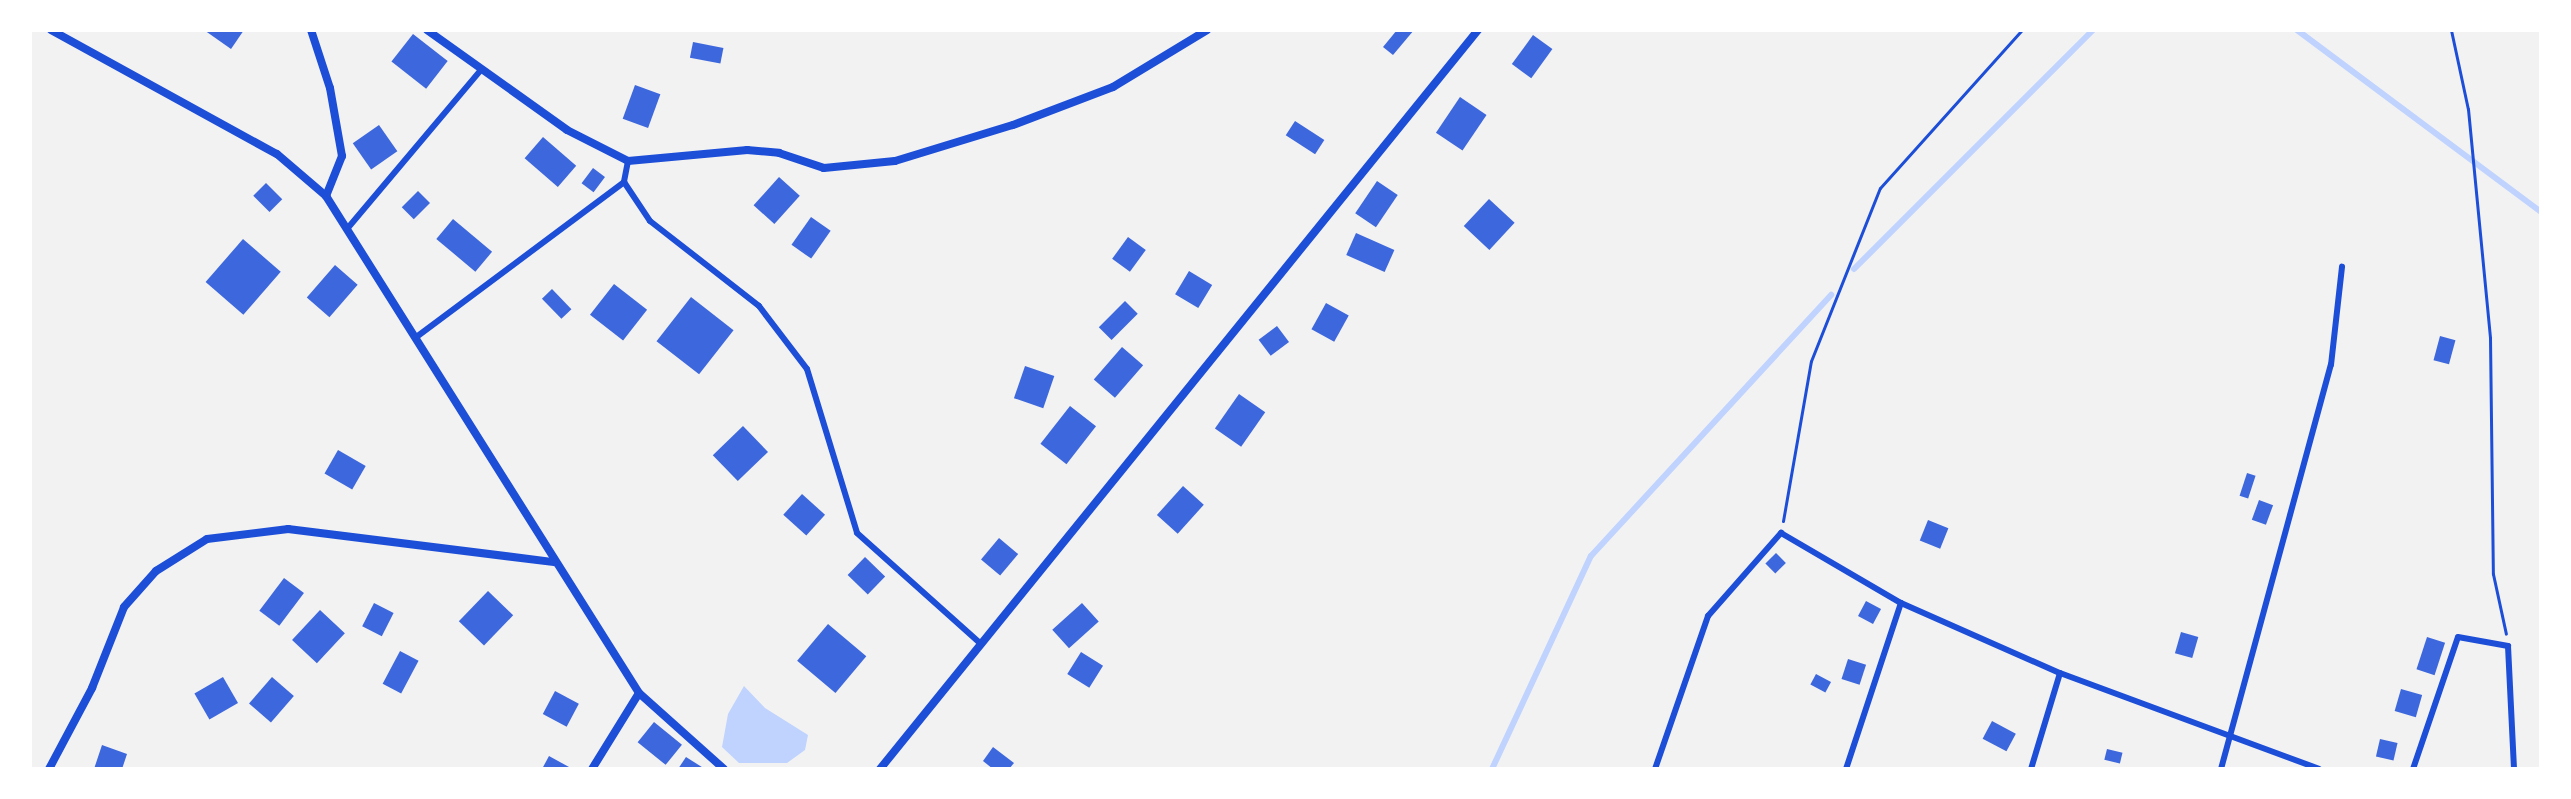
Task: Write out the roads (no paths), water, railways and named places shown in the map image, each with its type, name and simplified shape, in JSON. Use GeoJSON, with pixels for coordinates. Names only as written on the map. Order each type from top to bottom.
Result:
{"type":"FeatureCollection","features":[{"type":"Feature","properties":{"kind":"street"},"geometry":{"type":"LineString","coordinates":[[51,30],[277,154],[326,196],[639,693],[724,769]]}},
{"type":"Feature","properties":{"kind":"street"},"geometry":{"type":"LineString","coordinates":[[311,30],[330,88],[342,156],[326,196]]}},
{"type":"Feature","properties":{"kind":"street"},"geometry":{"type":"LineString","coordinates":[[427,30],[567,130],[628,161],[747,150],[779,153],[824,168],[895,161],[1113,87],[1207,30]]}},
{"type":"Feature","properties":{"kind":"street"},"geometry":{"type":"LineString","coordinates":[[880,769],[1478,30]]}},
{"type":"Feature","properties":{"kind":"street"},"geometry":{"type":"LineString","coordinates":[[49,769],[92,688],[124,607],[156,571],[207,539],[288,529],[554,562]]}},
{"type":"Feature","properties":{"kind":"street"},"geometry":{"type":"LineString","coordinates":[[592,769],[639,693]]}},
{"type":"Feature","properties":{"kind":"lane"},"geometry":{"type":"LineString","coordinates":[[347,229],[481,70]]}},
{"type":"Feature","properties":{"kind":"lane"},"geometry":{"type":"LineString","coordinates":[[415,338],[624,182],[628,161]]}},
{"type":"Feature","properties":{"kind":"lane"},"geometry":{"type":"LineString","coordinates":[[624,182],[650,221],[759,306],[807,369],[857,533],[981,644]]}},
{"type":"Feature","properties":{"kind":"lane"},"geometry":{"type":"LineString","coordinates":[[2221,769],[2331,365],[2342,267]]}},
{"type":"Feature","properties":{"kind":"lane"},"geometry":{"type":"LineString","coordinates":[[1655,769],[1708,616],[1781,533],[1901,603],[2060,673],[2319,769]]}},
{"type":"Feature","properties":{"kind":"lane"},"geometry":{"type":"LineString","coordinates":[[1846,769],[1901,603]]}},
{"type":"Feature","properties":{"kind":"lane"},"geometry":{"type":"LineString","coordinates":[[2413,769],[2458,637],[2508,646],[2514,769]]}},
{"type":"Feature","properties":{"kind":"lane"},"geometry":{"type":"LineString","coordinates":[[2031,769],[2060,673]]}},
{"type":"Feature","properties":{"kind":"water"},"geometry":{"type":"Polygon","coordinates":[[[744,686],[765,708],[808,735],[805,750],[787,763],[739,763],[722,747],[728,714],[744,686]]]}},
{"type":"Feature","properties":{"kind":"waterway"},"geometry":{"type":"LineString","coordinates":[[1854,269],[2093,30]]}},
{"type":"Feature","properties":{"kind":"waterway"},"geometry":{"type":"LineString","coordinates":[[2297,30],[2541,212]]}},
{"type":"Feature","properties":{"kind":"waterway"},"geometry":{"type":"LineString","coordinates":[[1492,769],[1591,556],[1831,295]]}}]}
